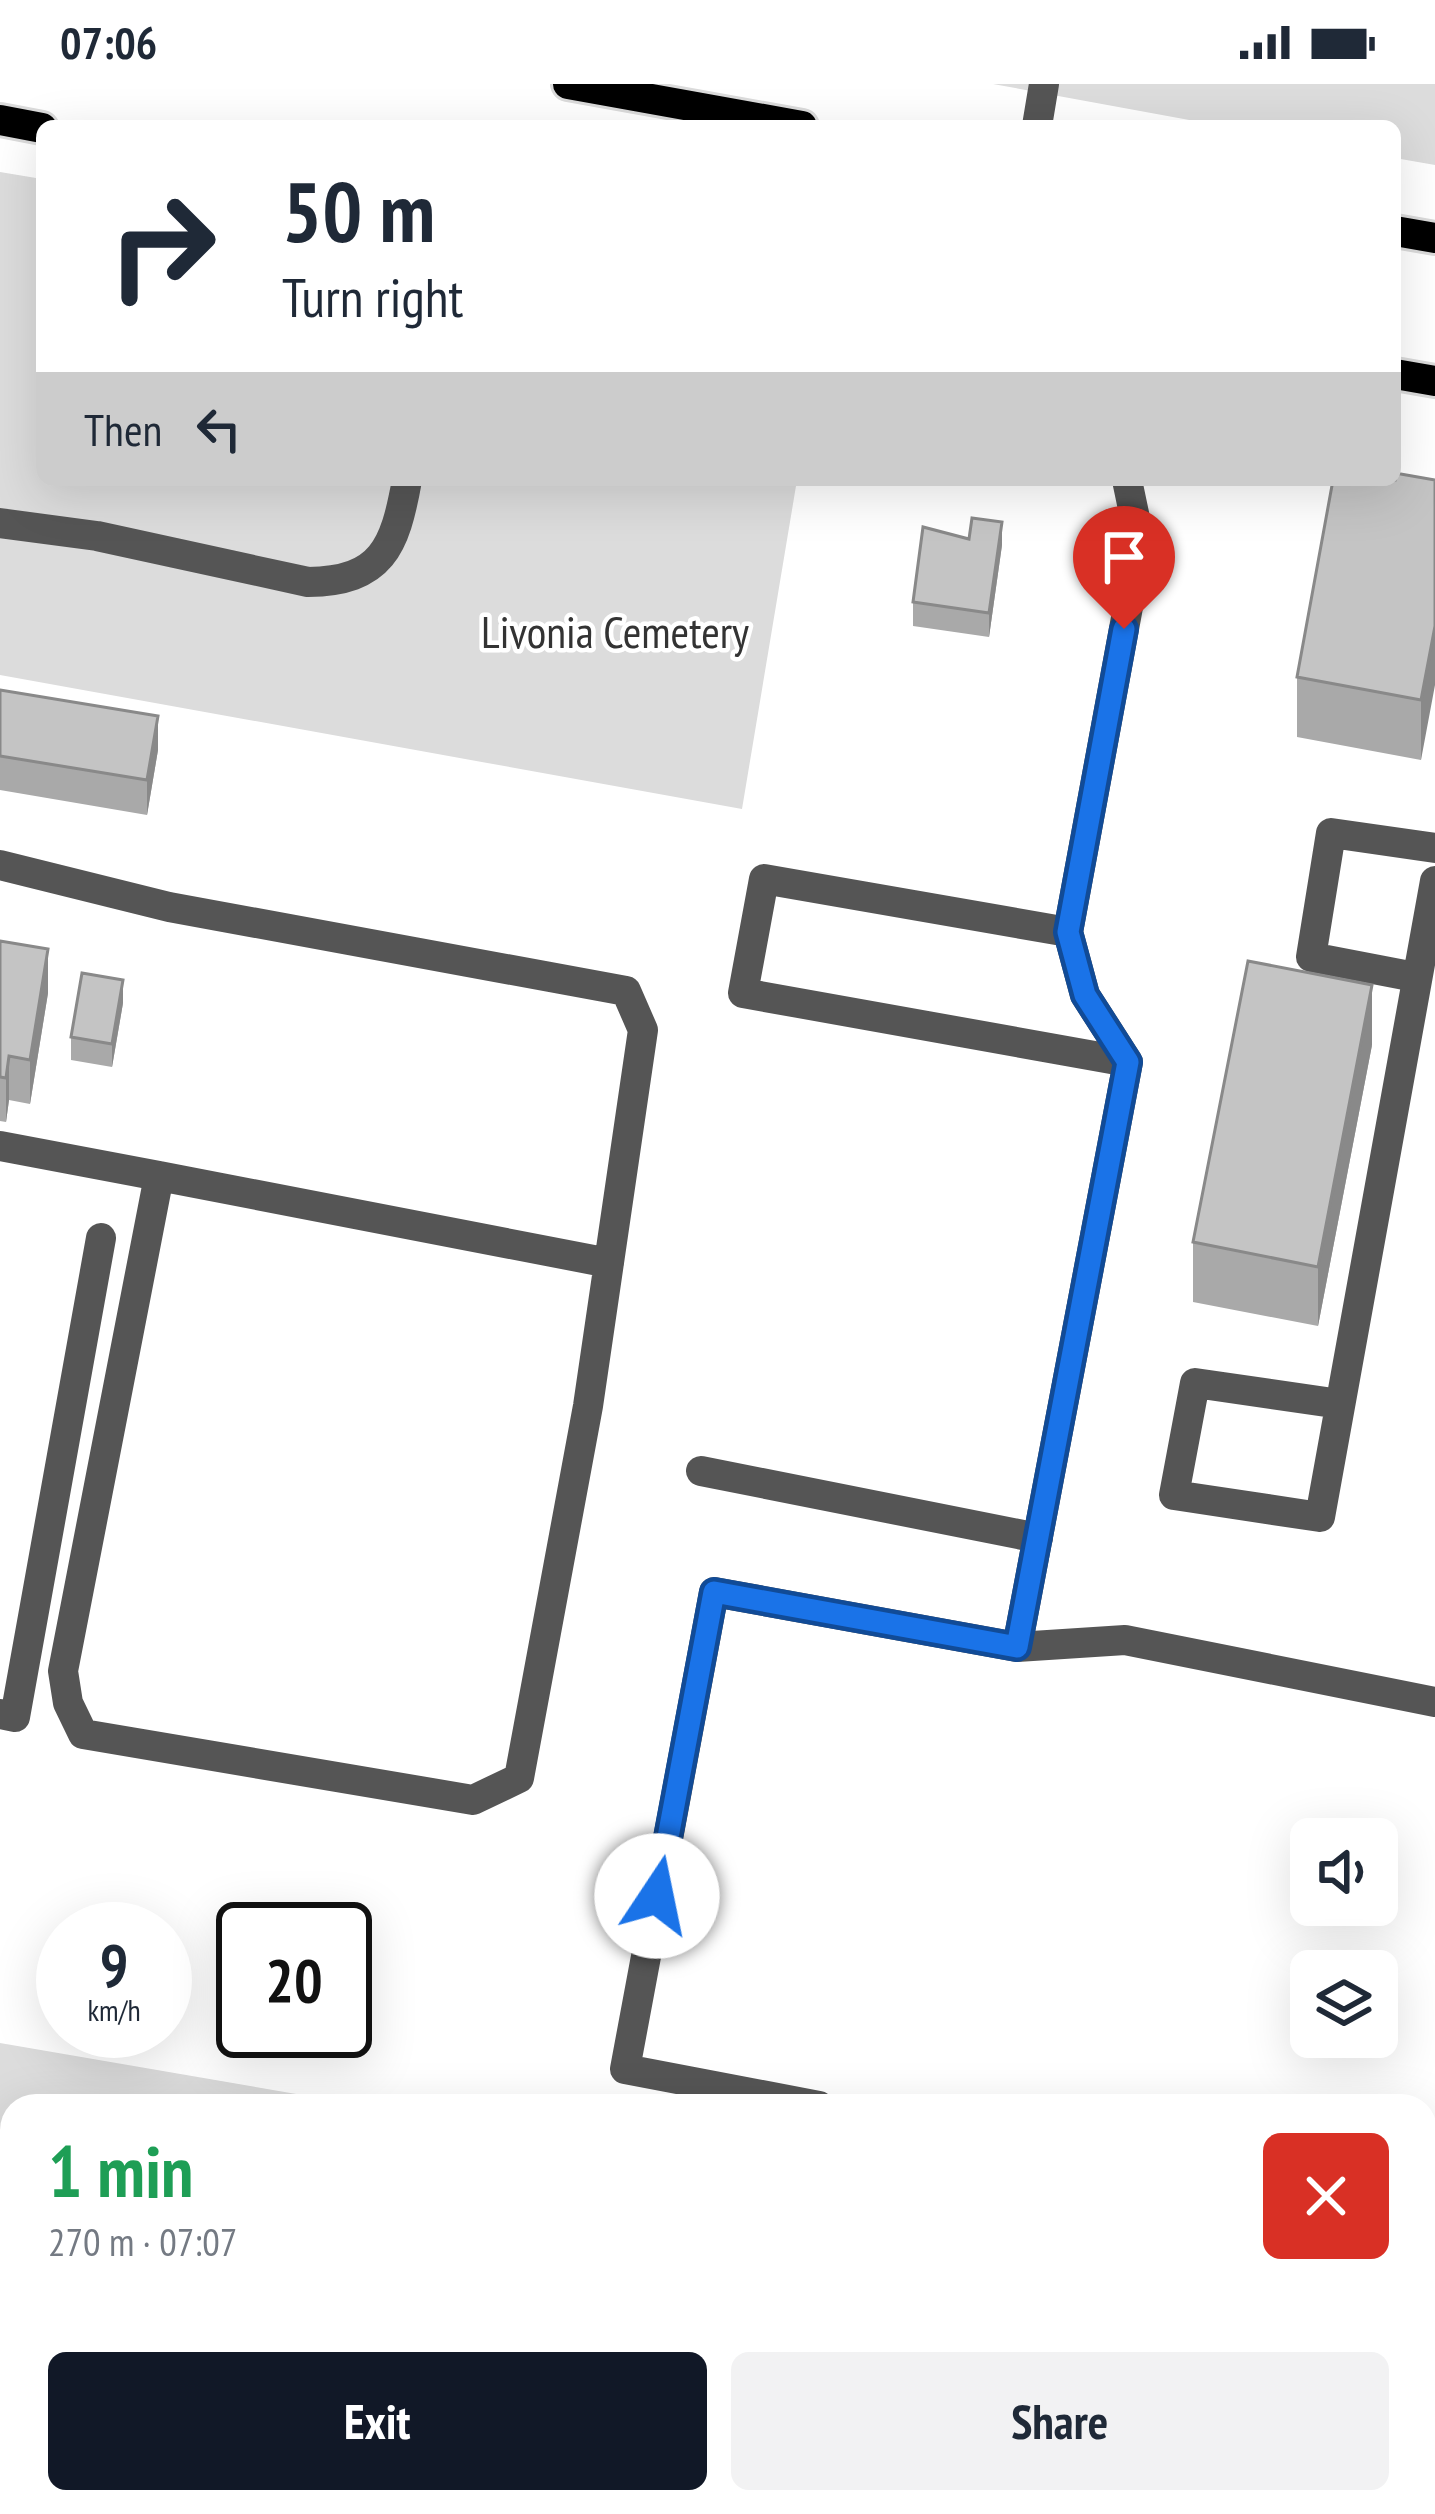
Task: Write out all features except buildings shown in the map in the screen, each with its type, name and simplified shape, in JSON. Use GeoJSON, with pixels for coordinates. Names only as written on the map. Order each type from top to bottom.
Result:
{"type":"FeatureCollection","features":[{"type":"Feature","properties":{"kind":"main road"},"geometry":{"type":"LineString","coordinates":[[568,84],[769,120]]}},
{"type":"Feature","properties":{"kind":"main road"},"geometry":{"type":"LineString","coordinates":[[0,120],[36,127]]}},
{"type":"Feature","properties":{"kind":"main road"},"geometry":{"type":"LineString","coordinates":[[1401,232],[1435,238]]}},
{"type":"Feature","properties":{"kind":"main road"},"geometry":{"type":"LineString","coordinates":[[1401,375],[1435,381]]}},
{"type":"Feature","properties":{"kind":"street"},"geometry":{"type":"LineString","coordinates":[[1037,120],[1044,84]]}},
{"type":"Feature","properties":{"kind":"street"},"geometry":{"type":"LineString","coordinates":[[0,523],[97,536],[308,582],[341,582],[375,568],[392,538],[405,486]]}},
{"type":"Feature","properties":{"kind":"street"},"geometry":{"type":"LineString","coordinates":[[1017,1647],[1128,1062],[1085,995],[1068,932],[1140,542],[1128,486]]}},
{"type":"Feature","properties":{"kind":"street"},"geometry":{"type":"LineString","coordinates":[[1415,977],[1311,957],[1331,833],[1435,848]]}},
{"type":"Feature","properties":{"kind":"street"},"geometry":{"type":"LineString","coordinates":[[0,865],[169,907],[626,991],[643,1030],[609,1263],[519,1778],[473,1800],[82,1734],[68,1703],[63,1671],[159,1176]]}},
{"type":"Feature","properties":{"kind":"street"},"geometry":{"type":"LineString","coordinates":[[1068,932],[764,879],[743,993],[1128,1062]]}},
{"type":"Feature","properties":{"kind":"street"},"geometry":{"type":"LineString","coordinates":[[1340,1404],[1196,1383],[1174,1495],[1320,1517],[1435,881]]}},
{"type":"Feature","properties":{"kind":"street"},"geometry":{"type":"LineString","coordinates":[[0,1146],[609,1263]]}},
{"type":"Feature","properties":{"kind":"street"},"geometry":{"type":"LineString","coordinates":[[0,1714],[15,1717],[100,1238]]}},
{"type":"Feature","properties":{"kind":"street"},"geometry":{"type":"LineString","coordinates":[[701,1471],[1038,1538]]}},
{"type":"Feature","properties":{"kind":"street"},"geometry":{"type":"LineString","coordinates":[[756,2094],[625,2069],[714,1592],[1017,1647],[1125,1640],[1435,1702]]}},
{"type":"Feature","properties":{"kind":"green space"},"geometry":{"type":"Polygon","coordinates":[[[993,84],[1435,84],[1435,165],[1401,159],[1401,120],[1189,120],[993,84]]]}},
{"type":"Feature","properties":{"kind":"green space","name":"Livonia Cemetery"},"geometry":{"type":"Polygon","coordinates":[[[0,172],[36,178],[36,486],[796,486],[742,809],[0,675],[0,172]]]}},
{"type":"Feature","properties":{"kind":"green space"},"geometry":{"type":"Polygon","coordinates":[[[0,2043],[36,2049],[36,2058],[87,2058],[296,2094],[0,2094],[0,2043]]]}},
{"type":"Feature","properties":{"kind":"route"},"geometry":{"type":"LineString","coordinates":[[657,1896],[714,1592],[1017,1647],[1128,1062],[1085,995],[1068,932],[1124,629]]}}]}
